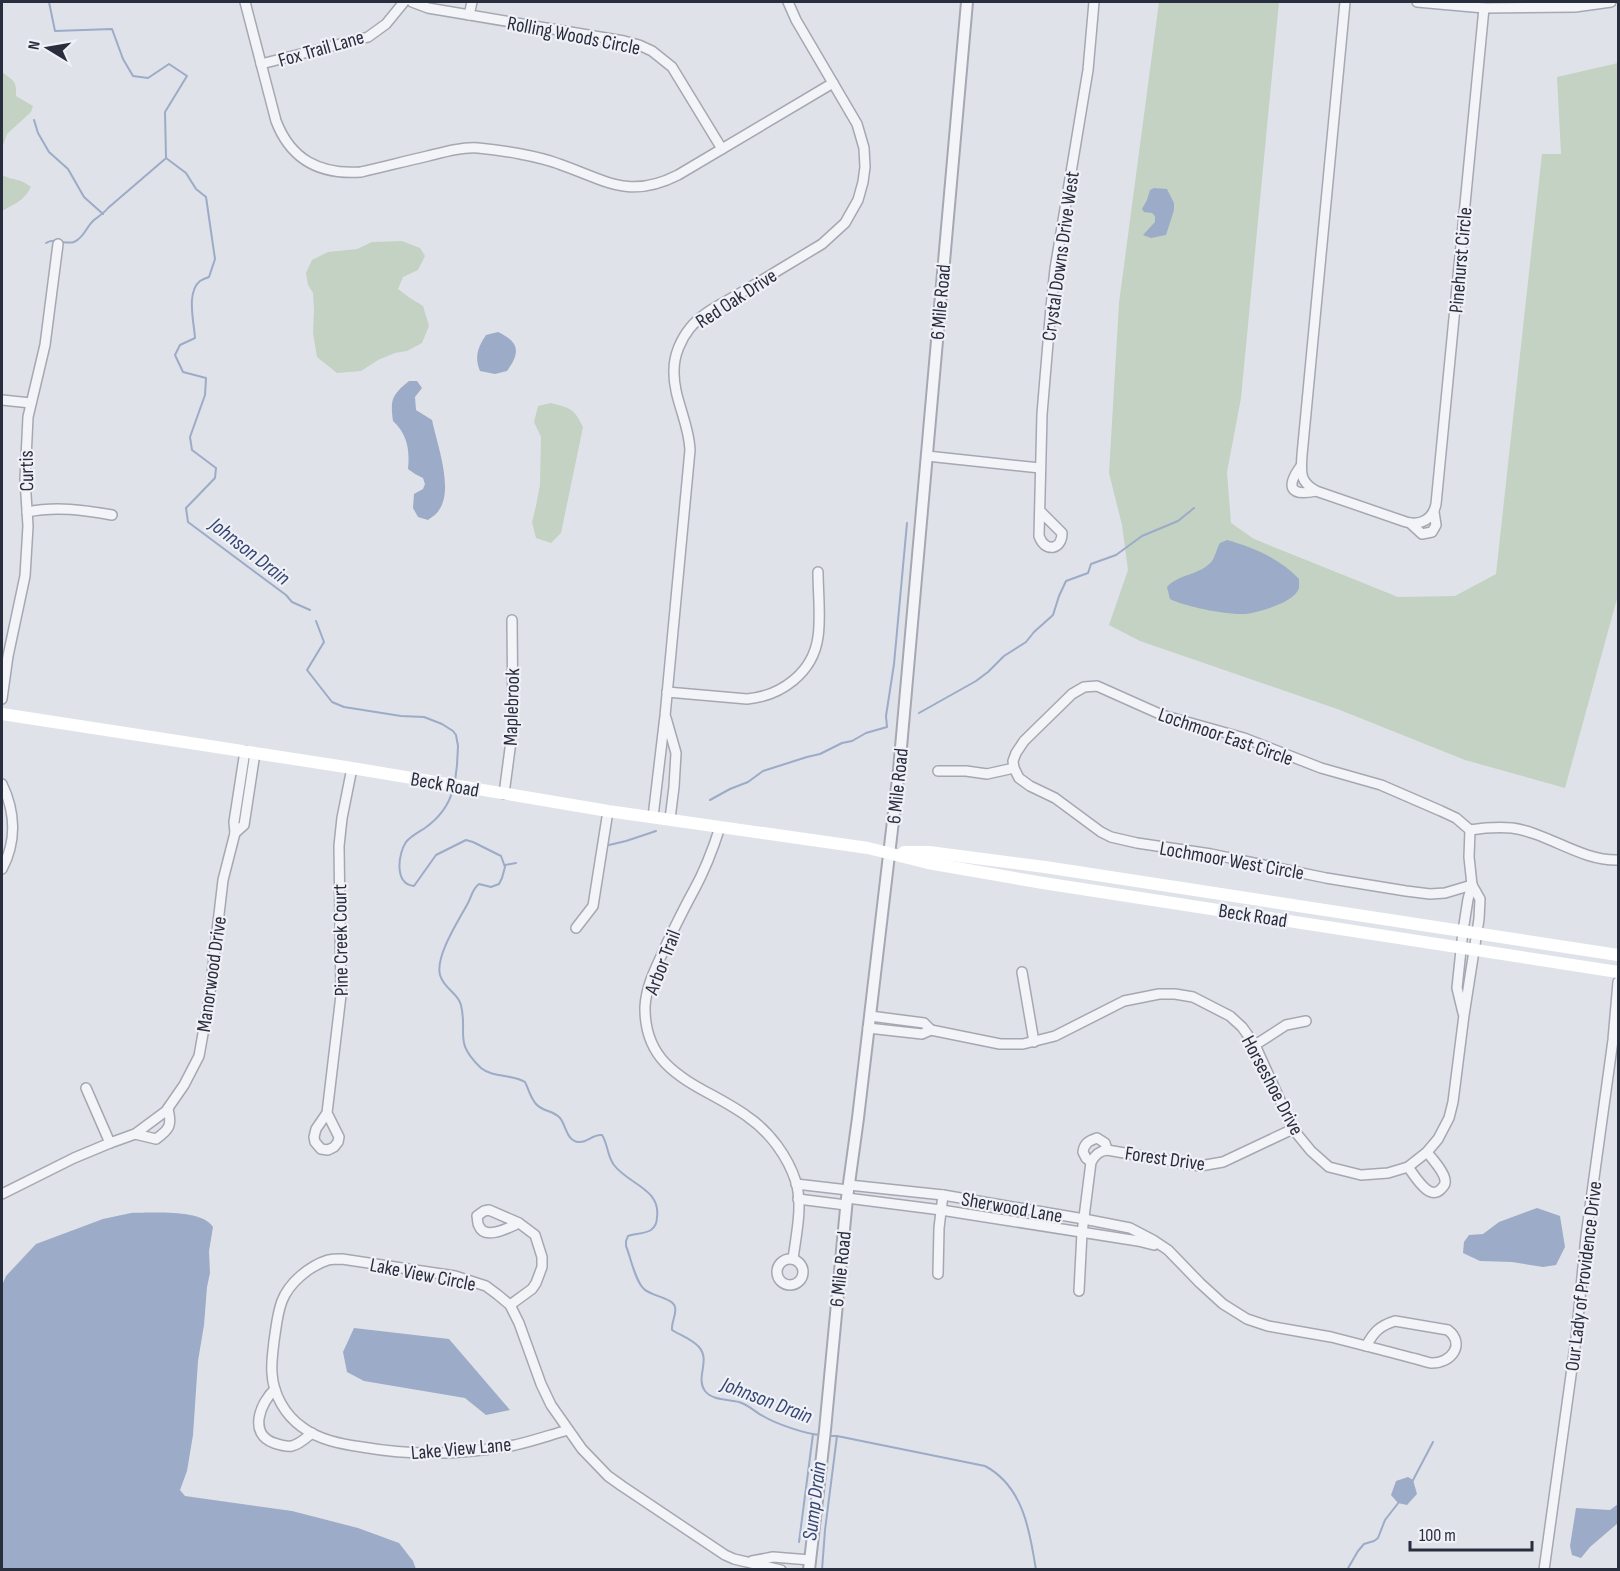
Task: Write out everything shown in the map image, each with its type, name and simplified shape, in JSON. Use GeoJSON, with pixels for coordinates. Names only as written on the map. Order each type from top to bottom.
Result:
{"type":"FeatureCollection","features":[{"type":"Feature","properties":{"kind":"main road","name":"Beck Road"},"geometry":{"type":"LineString","coordinates":[[2,714],[352,768],[608,811],[889,852],[928,863],[1043,883],[1618,972]]}},
{"type":"Feature","properties":{"kind":"main road","name":"Beck Road"},"geometry":{"type":"LineString","coordinates":[[889,852],[929,852],[1045,867],[1618,955]]}},
{"type":"Feature","properties":{"kind":"street"},"geometry":{"type":"LineString","coordinates":[[245,2],[276,121],[285,141],[306,161],[334,172],[361,172],[458,149],[476,148],[543,159],[604,183],[639,187],[653,185],[670,179],[833,83]]}},
{"type":"Feature","properties":{"kind":"street","name":"Fox Trail Lane"},"geometry":{"type":"LineString","coordinates":[[261,64],[368,37],[386,24],[404,2]]}},
{"type":"Feature","properties":{"kind":"street","name":"Rolling Woods Circle"},"geometry":{"type":"LineString","coordinates":[[412,2],[428,8],[624,41],[652,51],[666,61],[677,74],[722,149]]}},
{"type":"Feature","properties":{"kind":"street"},"geometry":{"type":"LineString","coordinates":[[469,15],[472,2]]}},
{"type":"Feature","properties":{"kind":"street","name":"Red Oak Drive"},"geometry":{"type":"LineString","coordinates":[[653,817],[665,716],[690,450],[688,428],[674,385],[676,356],[685,335],[701,317],[822,244],[839,230],[852,213],[863,182],[864,148],[857,124],[796,20],[788,2]]}},
{"type":"Feature","properties":{"kind":"street","name":"6 Mile Road"},"geometry":{"type":"LineString","coordinates":[[809,1564],[825,1436],[848,1194],[899,770],[967,2]]}},
{"type":"Feature","properties":{"kind":"street","name":"Crystal Downs Drive West"},"geometry":{"type":"LineString","coordinates":[[1041,512],[1040,468],[1045,370],[1053,288],[1088,70],[1094,2]]}},
{"type":"Feature","properties":{"kind":"street","name":"Pinehurst Circle"},"geometry":{"type":"LineString","coordinates":[[1345,2],[1301,466],[1304,481],[1309,487],[1410,524],[1419,524],[1434,512],[1437,492],[1484,8]]}},
{"type":"Feature","properties":{"kind":"street"},"geometry":{"type":"LineString","coordinates":[[1417,2],[1484,8],[1575,7],[1611,2]]}},
{"type":"Feature","properties":{"kind":"street","name":"Curtis"},"geometry":{"type":"LineString","coordinates":[[2,699],[8,656],[25,576],[26,439],[31,403],[45,345],[58,244]]}},
{"type":"Feature","properties":{"kind":"street"},"geometry":{"type":"LineString","coordinates":[[2,400],[31,403]]}},
{"type":"Feature","properties":{"kind":"street"},"geometry":{"type":"LineString","coordinates":[[927,456],[1040,468]]}},
{"type":"Feature","properties":{"kind":"street"},"geometry":{"type":"LineString","coordinates":[[27,512],[59,509],[84,510],[112,515]]}},
{"type":"Feature","properties":{"kind":"street"},"geometry":{"type":"LineString","coordinates":[[667,692],[758,698],[775,693],[794,680],[809,662],[818,636],[818,572]]}},
{"type":"Feature","properties":{"kind":"street","name":"Maplebrook"},"geometry":{"type":"LineString","coordinates":[[504,794],[513,726],[512,620]]}},
{"type":"Feature","properties":{"kind":"street","name":"Lochmoor East Circle"},"geometry":{"type":"LineString","coordinates":[[1014,768],[1013,761],[1024,741],[1072,694],[1084,687],[1097,686],[1162,715],[1244,738],[1321,768],[1381,785],[1441,810],[1456,818],[1470,830]]}},
{"type":"Feature","properties":{"kind":"street","name":"Red Oak Drive"},"geometry":{"type":"LineString","coordinates":[[665,716],[676,753],[670,819]]}},
{"type":"Feature","properties":{"kind":"street","name":"Manorwood Drive"},"geometry":{"type":"LineString","coordinates":[[2,1194],[74,1158],[135,1134],[168,1109],[184,1085],[199,1056],[209,1000],[223,880],[235,833],[244,825],[250,752]]}},
{"type":"Feature","properties":{"kind":"street","name":"Pine Creek Court"},"geometry":{"type":"LineString","coordinates":[[327,1113],[341,995],[339,846],[352,768]]}},
{"type":"Feature","properties":{"kind":"street"},"geometry":{"type":"LineString","coordinates":[[938,771],[987,774],[1014,768]]}},
{"type":"Feature","properties":{"kind":"street","name":"Lochmoor West Circle"},"geometry":{"type":"LineString","coordinates":[[1014,768],[1019,778],[1030,786],[1054,798],[1101,832],[1112,837],[1406,891],[1430,894],[1472,885]]}},
{"type":"Feature","properties":{"kind":"street"},"geometry":{"type":"LineString","coordinates":[[2,784],[12,810],[13,824],[10,851],[2,869]]}},
{"type":"Feature","properties":{"kind":"street"},"geometry":{"type":"LineString","coordinates":[[576,928],[593,906],[608,811]]}},
{"type":"Feature","properties":{"kind":"street","name":"Arbor Trail"},"geometry":{"type":"LineString","coordinates":[[720,827],[710,859],[653,973],[645,1007],[649,1032],[659,1055],[675,1074],[738,1110],[759,1125],[780,1150],[796,1184],[798,1199],[793,1259]]}},
{"type":"Feature","properties":{"kind":"street"},"geometry":{"type":"LineString","coordinates":[[1472,885],[1469,857],[1470,830],[1512,828],[1593,856],[1618,860]]}},
{"type":"Feature","properties":{"kind":"street","name":"Horseshoe Drive"},"geometry":{"type":"LineString","coordinates":[[1464,1015],[1457,988],[1463,931],[1472,885]]}},
{"type":"Feature","properties":{"kind":"street","name":"Horseshoe Drive"},"geometry":{"type":"LineString","coordinates":[[869,1022],[924,1023],[931,1030],[1000,1044],[1023,1044],[1055,1036],[1124,1001],[1159,994],[1193,997],[1230,1016],[1242,1028],[1255,1045],[1293,1129],[1311,1151],[1329,1167],[1361,1175],[1388,1173],[1408,1167],[1427,1152],[1438,1139],[1449,1118],[1479,919],[1479,899],[1472,885]]}},
{"type":"Feature","properties":{"kind":"street"},"geometry":{"type":"LineString","coordinates":[[1022,972],[1034,1042]]}},
{"type":"Feature","properties":{"kind":"street","name":"Our Lady of Providence Drive"},"geometry":{"type":"LineString","coordinates":[[1544,1569],[1576,1339],[1586,1236],[1613,1040],[1618,982]]}},
{"type":"Feature","properties":{"kind":"street"},"geometry":{"type":"LineString","coordinates":[[1255,1045],[1286,1025],[1306,1021]]}},
{"type":"Feature","properties":{"kind":"street"},"geometry":{"type":"LineString","coordinates":[[86,1088],[110,1143]]}},
{"type":"Feature","properties":{"kind":"street","name":"Manorwood Drive"},"geometry":{"type":"LineString","coordinates":[[135,1134],[156,1139],[167,1131],[170,1120],[168,1109]]}},
{"type":"Feature","properties":{"kind":"street","name":"Forest Drive"},"geometry":{"type":"LineString","coordinates":[[1091,1162],[1100,1151],[1107,1150],[1187,1164],[1211,1165],[1223,1162],[1293,1129]]}},
{"type":"Feature","properties":{"kind":"street"},"geometry":{"type":"LineString","coordinates":[[1078,1291],[1082,1233],[1091,1162],[1083,1152],[1084,1146],[1090,1140],[1097,1138],[1105,1143],[1107,1150]]}},
{"type":"Feature","properties":{"kind":"street"},"geometry":{"type":"LineString","coordinates":[[1408,1167],[1428,1192],[1440,1191],[1445,1178],[1427,1152]]}},
{"type":"Feature","properties":{"kind":"street"},"geometry":{"type":"LineString","coordinates":[[796,1184],[848,1194]]}},
{"type":"Feature","properties":{"kind":"street"},"geometry":{"type":"LineString","coordinates":[[798,1199],[848,1194]]}},
{"type":"Feature","properties":{"kind":"street","name":"Sherwood Lane"},"geometry":{"type":"LineString","coordinates":[[848,1194],[943,1195],[1130,1228],[1167,1250],[1223,1304],[1247,1319],[1268,1326],[1330,1337],[1431,1363],[1445,1361],[1452,1355],[1456,1346],[1451,1331],[1395,1321],[1382,1325],[1366,1346]]}},
{"type":"Feature","properties":{"kind":"street","name":"Sherwood Lane"},"geometry":{"type":"LineString","coordinates":[[848,1194],[1138,1241],[1167,1250]]}},
{"type":"Feature","properties":{"kind":"street"},"geometry":{"type":"LineString","coordinates":[[938,1274],[939,1228],[943,1195]]}},
{"type":"Feature","properties":{"kind":"street"},"geometry":{"type":"LineString","coordinates":[[510,1305],[532,1289],[540,1276],[542,1267],[542,1257],[536,1235],[519,1223]]}},
{"type":"Feature","properties":{"kind":"street","name":"Lake View Circle"},"geometry":{"type":"LineString","coordinates":[[289,1415],[279,1401],[271,1372],[282,1301],[291,1285],[300,1276],[329,1260],[342,1259],[455,1276],[486,1286],[510,1305],[551,1405],[582,1449],[615,1481],[725,1555],[781,1569]]}},
{"type":"Feature","properties":{"kind":"street"},"geometry":{"type":"LineString","coordinates":[[275,1389],[266,1397],[258,1418],[261,1432],[270,1442],[282,1446],[292,1446],[312,1433]]}},
{"type":"Feature","properties":{"kind":"street","name":"Lake View Lane"},"geometry":{"type":"LineString","coordinates":[[289,1415],[302,1428],[321,1438],[353,1446],[399,1453],[444,1454],[482,1450],[517,1444],[568,1430]]}},
{"type":"Feature","properties":{"kind":"street"},"geometry":{"type":"LineString","coordinates":[[746,1562],[773,1557],[809,1564]]}},
{"type":"Feature","properties":{"kind":"green space"},"geometry":{"type":"Polygon","coordinates":[[[1159,2],[1279,2],[1241,398],[1227,472],[1231,523],[1254,539],[1398,597],[1455,596],[1496,574],[1542,154],[1561,154],[1557,77],[1618,63],[1618,595],[1565,788],[1465,760],[1340,710],[1140,641],[1109,625],[1128,570],[1122,525],[1109,473],[1119,303],[1159,2]]]}},
{"type":"Feature","properties":{"kind":"green space"},"geometry":{"type":"Polygon","coordinates":[[[2,72],[15,84],[16,96],[33,106],[31,112],[7,134],[2,148],[2,72]]]}},
{"type":"Feature","properties":{"kind":"green space"},"geometry":{"type":"Polygon","coordinates":[[[2,175],[24,182],[31,187],[22,199],[2,211],[2,175]]]}},
{"type":"Feature","properties":{"kind":"green space"},"geometry":{"type":"Polygon","coordinates":[[[402,241],[420,248],[425,256],[418,270],[403,277],[398,289],[423,306],[429,326],[422,343],[407,351],[378,360],[361,371],[337,373],[317,357],[313,333],[313,293],[308,285],[306,273],[312,260],[328,252],[357,249],[372,242],[402,241]]]}},
{"type":"Feature","properties":{"kind":"green space"},"geometry":{"type":"Polygon","coordinates":[[[551,403],[571,410],[583,427],[561,533],[551,543],[536,538],[532,522],[540,485],[541,437],[534,422],[538,406],[551,403]]]}},
{"type":"Feature","properties":{"kind":"water"},"geometry":{"type":"Polygon","coordinates":[[[1167,189],[1174,203],[1174,210],[1166,235],[1151,238],[1143,235],[1155,222],[1155,216],[1142,209],[1150,190],[1167,189]]]}},
{"type":"Feature","properties":{"kind":"water"},"geometry":{"type":"Polygon","coordinates":[[[498,332],[514,344],[516,353],[514,358],[507,371],[495,374],[480,371],[477,357],[481,344],[486,335],[498,332]]]}},
{"type":"Feature","properties":{"kind":"water"},"geometry":{"type":"Polygon","coordinates":[[[409,381],[417,381],[422,388],[415,397],[416,410],[432,420],[445,479],[443,501],[438,511],[428,520],[418,517],[413,508],[414,494],[423,489],[425,484],[423,478],[408,469],[406,442],[402,431],[393,421],[392,402],[399,390],[409,381]]]}},
{"type":"Feature","properties":{"kind":"water"},"geometry":{"type":"Polygon","coordinates":[[[1227,540],[1256,550],[1284,565],[1299,579],[1299,588],[1296,593],[1275,606],[1245,614],[1207,610],[1170,599],[1167,587],[1177,579],[1207,566],[1220,543],[1227,540]]]}},
{"type":"Feature","properties":{"kind":"water"},"geometry":{"type":"Polygon","coordinates":[[[1537,1208],[1560,1216],[1565,1247],[1556,1265],[1543,1267],[1512,1262],[1480,1261],[1463,1253],[1464,1242],[1469,1235],[1483,1234],[1499,1222],[1537,1208]]]}},
{"type":"Feature","properties":{"kind":"water"},"geometry":{"type":"Polygon","coordinates":[[[131,1213],[187,1215],[207,1221],[213,1227],[209,1251],[210,1273],[198,1361],[193,1435],[187,1471],[180,1490],[185,1496],[292,1511],[358,1528],[399,1543],[413,1561],[416,1569],[2,1569],[2,1285],[6,1276],[36,1244],[103,1219],[131,1213]]]}},
{"type":"Feature","properties":{"kind":"water"},"geometry":{"type":"Polygon","coordinates":[[[354,1328],[449,1339],[510,1410],[486,1415],[465,1398],[364,1381],[347,1372],[343,1352],[354,1328]]]}},
{"type":"Feature","properties":{"kind":"water"},"geometry":{"type":"Polygon","coordinates":[[[1408,1477],[1413,1480],[1417,1494],[1407,1505],[1398,1503],[1391,1495],[1396,1481],[1408,1477]]]}},
{"type":"Feature","properties":{"kind":"water"},"geometry":{"type":"Polygon","coordinates":[[[1618,1504],[1618,1523],[1590,1547],[1581,1558],[1572,1555],[1570,1546],[1576,1508],[1610,1510],[1618,1504]]]}},
{"type":"Feature","properties":{"kind":"waterway","name":"Johnson Drain"},"geometry":{"type":"LineString","coordinates":[[49,2],[55,31],[112,29],[123,59],[133,76],[148,78],[169,64],[187,76],[165,112],[166,158]]}},
{"type":"Feature","properties":{"kind":"waterway"},"geometry":{"type":"LineString","coordinates":[[34,120],[38,133],[49,152],[68,169],[84,197],[103,214]]}},
{"type":"Feature","properties":{"kind":"waterway","name":"Johnson Drain"},"geometry":{"type":"LineString","coordinates":[[166,158],[186,173],[196,189],[206,197],[215,259],[209,277],[200,281],[193,292],[195,338],[180,345],[175,355],[183,372],[206,378],[205,395],[190,437],[192,450],[216,468],[215,478],[186,508],[188,522],[286,595],[292,602],[310,610]]}},
{"type":"Feature","properties":{"kind":"waterway"},"geometry":{"type":"LineString","coordinates":[[46,243],[49,241],[70,243],[77,240],[94,220],[165,159]]}},
{"type":"Feature","properties":{"kind":"waterway"},"geometry":{"type":"LineString","coordinates":[[919,713],[976,681],[1004,656],[1026,642],[1053,615],[1066,581],[1088,573],[1091,564],[1116,555],[1142,536],[1178,521],[1194,508]]}},
{"type":"Feature","properties":{"kind":"waterway"},"geometry":{"type":"LineString","coordinates":[[710,800],[748,782],[763,771],[820,754],[866,733],[887,727],[886,716],[894,664],[907,523]]}},
{"type":"Feature","properties":{"kind":"waterway","name":"Johnson Drain"},"geometry":{"type":"LineString","coordinates":[[316,621],[324,642],[307,670],[332,702],[344,707],[401,716],[424,717],[453,731],[458,746],[455,781]]}},
{"type":"Feature","properties":{"kind":"waterway","name":"Johnson Drain"},"geometry":{"type":"LineString","coordinates":[[453,789],[446,806],[439,815],[406,842],[401,854],[400,868],[403,880],[414,886],[436,855],[466,840],[501,856],[505,867],[499,884],[491,887],[479,884],[475,888],[444,948],[439,967],[442,980],[461,1005],[463,1038],[467,1051],[472,1059],[486,1071],[525,1082],[536,1104],[560,1118],[572,1140],[583,1142],[602,1135],[614,1165],[649,1193],[654,1200],[657,1208],[655,1226],[649,1231],[628,1236],[626,1246],[636,1275],[644,1289],[666,1299],[675,1307],[672,1330],[693,1342],[702,1352],[704,1358],[702,1386],[705,1391],[716,1398],[743,1403],[783,1425],[820,1435]]}},
{"type":"Feature","properties":{"kind":"waterway"},"geometry":{"type":"LineString","coordinates":[[609,845],[656,831]]}},
{"type":"Feature","properties":{"kind":"waterway"},"geometry":{"type":"LineString","coordinates":[[505,865],[516,863]]}},
{"type":"Feature","properties":{"kind":"waterway"},"geometry":{"type":"LineString","coordinates":[[799,1542],[813,1434]]}},
{"type":"Feature","properties":{"kind":"waterway","name":"Johnson Drain"},"geometry":{"type":"LineString","coordinates":[[829,1436],[985,1466],[998,1475],[1016,1497],[1027,1525],[1036,1570]]}},
{"type":"Feature","properties":{"kind":"waterway","name":"Sump Drain"},"geometry":{"type":"LineString","coordinates":[[822,1570],[837,1436]]}},
{"type":"Feature","properties":{"kind":"waterway"},"geometry":{"type":"LineString","coordinates":[[1412,1482],[1433,1442]]}},
{"type":"Feature","properties":{"kind":"waterway"},"geometry":{"type":"LineString","coordinates":[[1347,1570],[1364,1544],[1378,1538],[1385,1520],[1399,1502]]}}]}
